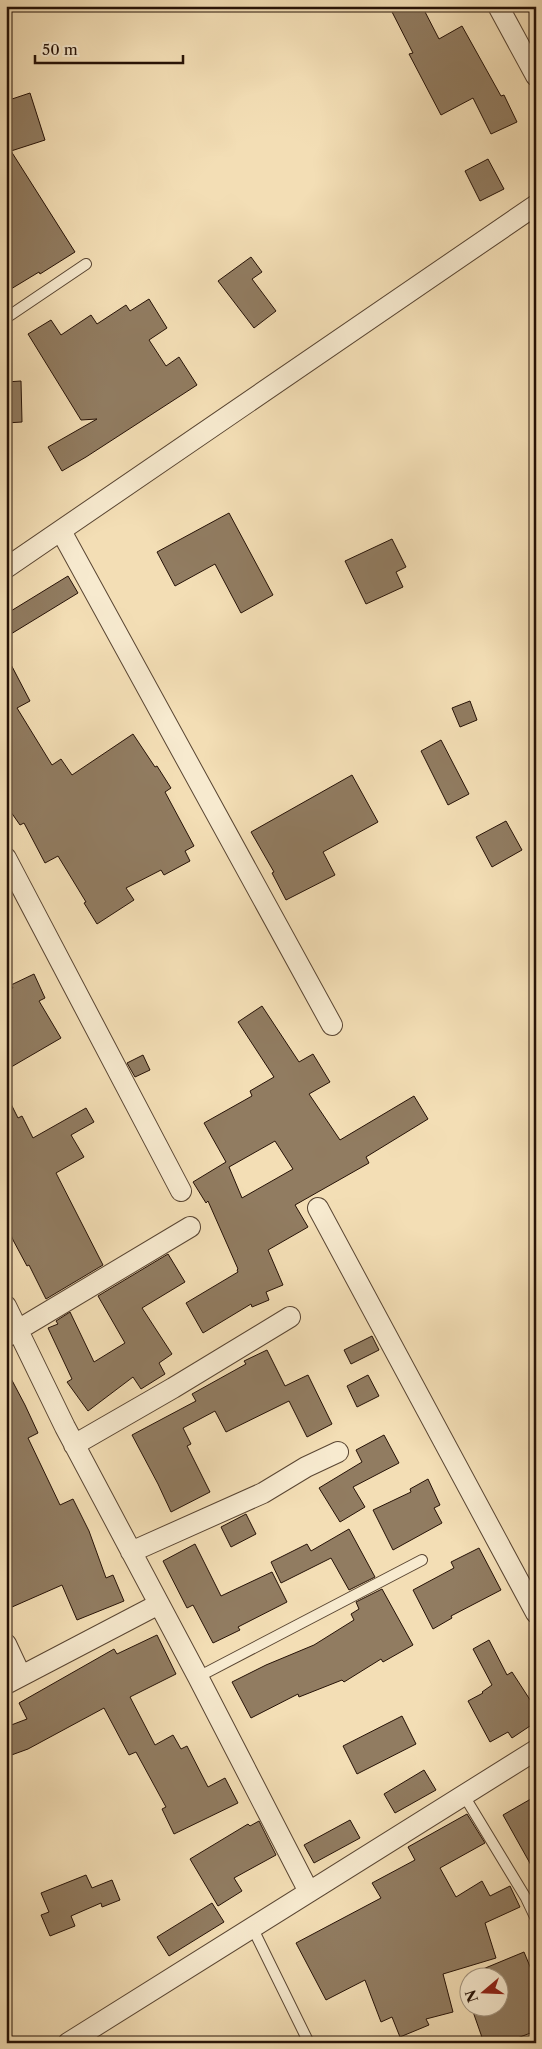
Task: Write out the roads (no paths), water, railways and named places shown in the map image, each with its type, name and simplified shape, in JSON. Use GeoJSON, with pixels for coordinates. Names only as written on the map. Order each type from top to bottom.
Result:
{"type":"FeatureCollection","features":[{"type":"Feature","properties":{"kind":"street"},"geometry":{"type":"LineString","coordinates":[[498,6],[536,76]]}},
{"type":"Feature","properties":{"kind":"street"},"geometry":{"type":"LineString","coordinates":[[6,568],[536,205]]}},
{"type":"Feature","properties":{"kind":"street"},"geometry":{"type":"LineString","coordinates":[[61,531],[332,1025]]}},
{"type":"Feature","properties":{"kind":"street"},"geometry":{"type":"LineString","coordinates":[[6,858],[180,1191]]}},
{"type":"Feature","properties":{"kind":"street"},"geometry":{"type":"LineString","coordinates":[[318,1208],[536,1613]]}},
{"type":"Feature","properties":{"kind":"street"},"geometry":{"type":"LineString","coordinates":[[12,1333],[190,1227]]}},
{"type":"Feature","properties":{"kind":"street"},"geometry":{"type":"LineString","coordinates":[[6,1306],[12,1333],[198,1677],[308,1892]]}},
{"type":"Feature","properties":{"kind":"street"},"geometry":{"type":"LineString","coordinates":[[74,1445],[180,1384],[290,1317]]}},
{"type":"Feature","properties":{"kind":"street"},"geometry":{"type":"LineString","coordinates":[[131,1552],[263,1493],[306,1467],[338,1452]]}},
{"type":"Feature","properties":{"kind":"street"},"geometry":{"type":"LineString","coordinates":[[6,1644],[14,1680],[159,1604]]}},
{"type":"Feature","properties":{"kind":"street"},"geometry":{"type":"LineString","coordinates":[[68,2043],[536,1750]]}},
{"type":"Feature","properties":{"kind":"lane"},"geometry":{"type":"LineString","coordinates":[[6,318],[86,264]]}},
{"type":"Feature","properties":{"kind":"lane"},"geometry":{"type":"LineString","coordinates":[[198,1677],[422,1560]]}},
{"type":"Feature","properties":{"kind":"lane"},"geometry":{"type":"LineString","coordinates":[[463,1794],[521,1890],[536,1919]]}},
{"type":"Feature","properties":{"kind":"lane"},"geometry":{"type":"LineString","coordinates":[[252,1927],[309,2043]]}}]}
